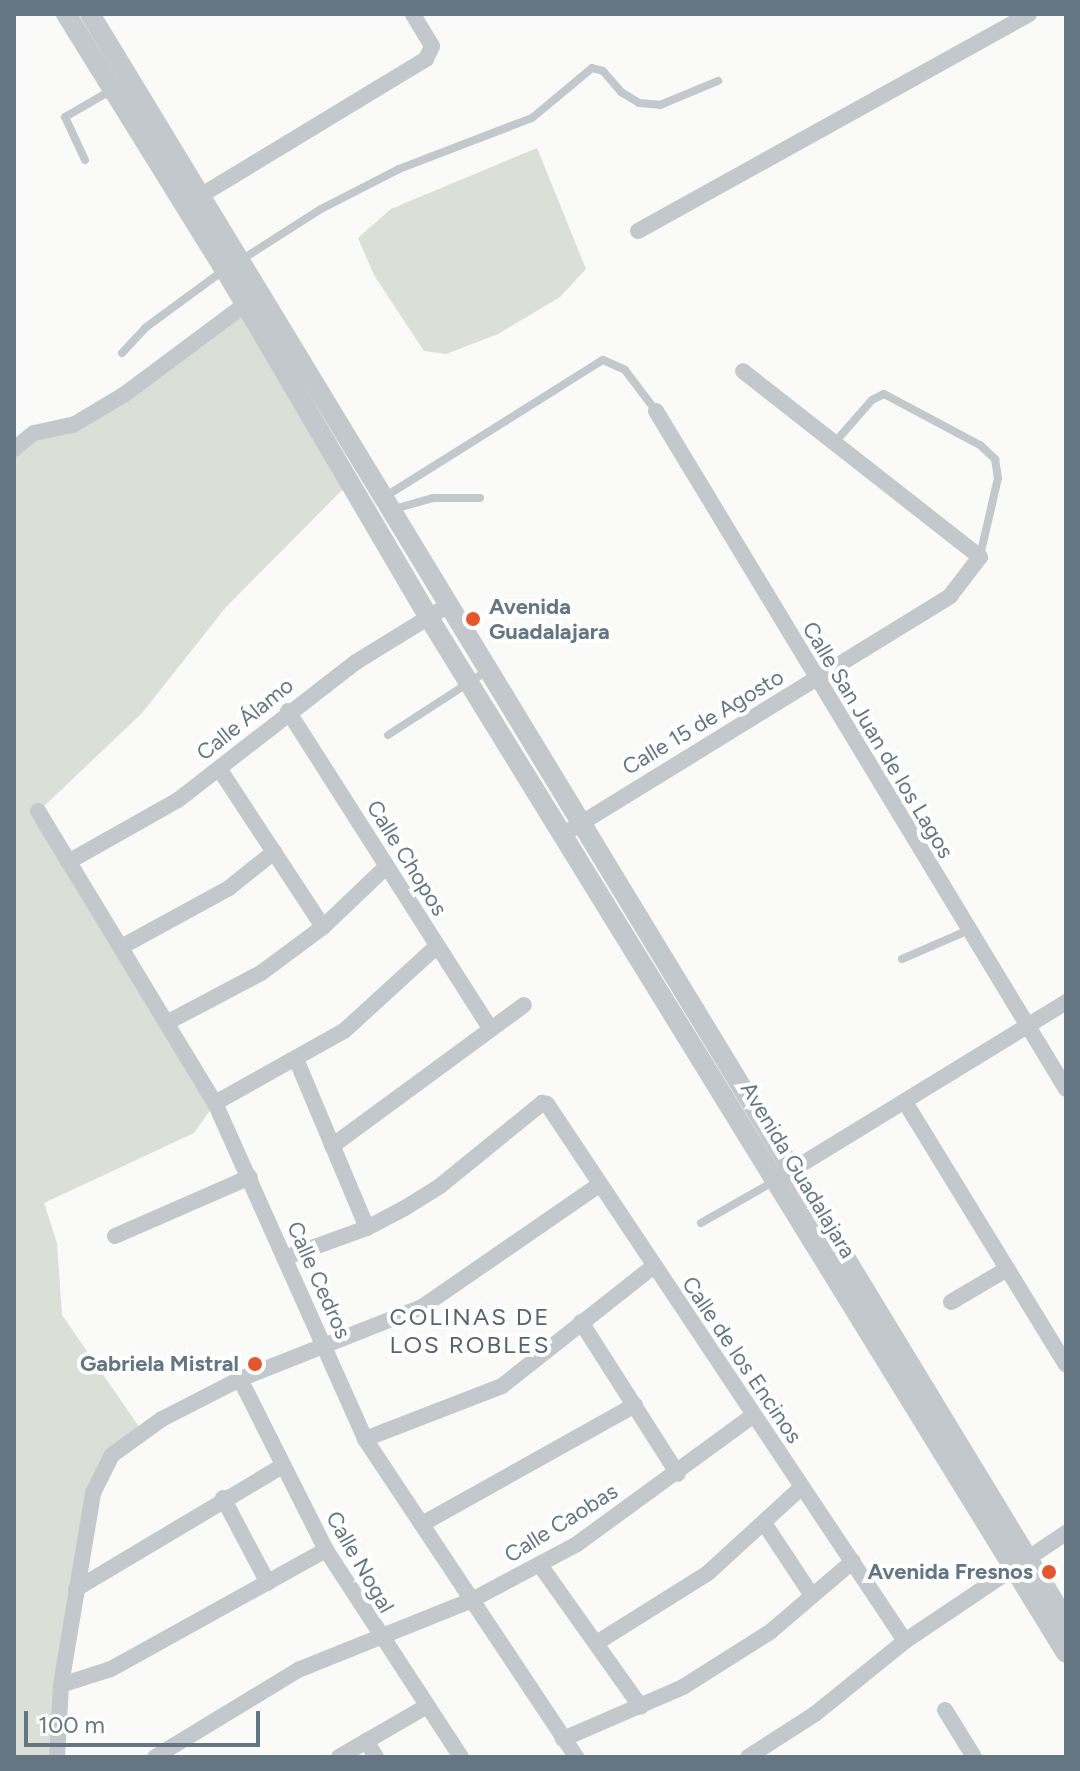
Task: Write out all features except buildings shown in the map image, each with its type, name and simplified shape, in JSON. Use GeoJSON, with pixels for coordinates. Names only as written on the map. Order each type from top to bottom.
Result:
{"type":"FeatureCollection","features":[{"type":"Feature","properties":{"kind":"street","name":"Avenida Guadalajara"},"geometry":{"type":"LineString","coordinates":[[66,14],[121,85],[193,200],[429,618],[493,723],[570,829],[784,1175],[1020,1562],[1066,1653]]}},
{"type":"Feature","properties":{"kind":"street","name":"Avenida Guadalajara"},"geometry":{"type":"LineString","coordinates":[[90,14],[121,85]]}},
{"type":"Feature","properties":{"kind":"street"},"geometry":{"type":"LineString","coordinates":[[193,200],[431,53],[413,14]]}},
{"type":"Feature","properties":{"kind":"street"},"geometry":{"type":"LineString","coordinates":[[638,231],[1029,14]]}},
{"type":"Feature","properties":{"kind":"street","name":"Avenida Guadalajara"},"geometry":{"type":"LineString","coordinates":[[252,300],[488,670],[570,829]]}},
{"type":"Feature","properties":{"kind":"street"},"geometry":{"type":"LineString","coordinates":[[14,449],[34,433],[73,425],[125,394],[252,300]]}},
{"type":"Feature","properties":{"kind":"street"},"geometry":{"type":"LineString","coordinates":[[743,371],[980,557]]}},
{"type":"Feature","properties":{"kind":"street","name":"Calle San Juan de los Lagos"},"geometry":{"type":"LineString","coordinates":[[656,411],[815,679],[1066,1089]]}},
{"type":"Feature","properties":{"kind":"street","name":"Calle 15 de Agosto"},"geometry":{"type":"LineString","coordinates":[[570,829],[950,596],[980,557]]}},
{"type":"Feature","properties":{"kind":"street","name":"Calle Álamo"},"geometry":{"type":"LineString","coordinates":[[68,862],[220,770],[288,711],[447,606]]}},
{"type":"Feature","properties":{"kind":"street","name":"Calle Chopos"},"geometry":{"type":"LineString","coordinates":[[288,711],[490,1028]]}},
{"type":"Feature","properties":{"kind":"street"},"geometry":{"type":"LineString","coordinates":[[493,723],[512,713]]}},
{"type":"Feature","properties":{"kind":"street"},"geometry":{"type":"LineString","coordinates":[[220,770],[323,927]]}},
{"type":"Feature","properties":{"kind":"street","name":"Calle Cedros"},"geometry":{"type":"LineString","coordinates":[[38,811],[170,1021],[215,1103],[365,1439],[576,1757]]}},
{"type":"Feature","properties":{"kind":"street"},"geometry":{"type":"LineString","coordinates":[[123,946],[229,888],[274,852]]}},
{"type":"Feature","properties":{"kind":"street"},"geometry":{"type":"LineString","coordinates":[[170,1021],[261,973],[323,927],[387,866]]}},
{"type":"Feature","properties":{"kind":"street"},"geometry":{"type":"LineString","coordinates":[[215,1103],[344,1031],[436,947]]}},
{"type":"Feature","properties":{"kind":"street"},"geometry":{"type":"LineString","coordinates":[[784,1175],[1066,1002]]}},
{"type":"Feature","properties":{"kind":"street"},"geometry":{"type":"LineString","coordinates":[[332,1146],[365,1126],[524,1005]]}},
{"type":"Feature","properties":{"kind":"street"},"geometry":{"type":"LineString","coordinates":[[284,1258],[367,1228],[296,1059]]}},
{"type":"Feature","properties":{"kind":"street"},"geometry":{"type":"LineString","coordinates":[[905,1102],[1066,1365]]}},
{"type":"Feature","properties":{"kind":"street","name":"Calle de los Encinos"},"geometry":{"type":"LineString","coordinates":[[367,1228],[440,1186],[545,1103],[751,1417],[853,1561],[905,1641]]}},
{"type":"Feature","properties":{"kind":"street"},"geometry":{"type":"LineString","coordinates":[[115,1236],[250,1177]]}},
{"type":"Feature","properties":{"kind":"street"},"geometry":{"type":"LineString","coordinates":[[57,1757],[61,1685],[76,1589],[93,1493],[105,1465],[142,1431],[240,1379],[326,1348],[435,1300],[600,1184]]}},
{"type":"Feature","properties":{"kind":"street"},"geometry":{"type":"LineString","coordinates":[[365,1439],[502,1386],[654,1266]]}},
{"type":"Feature","properties":{"kind":"street"},"geometry":{"type":"LineString","coordinates":[[951,1302],[1007,1269]]}},
{"type":"Feature","properties":{"kind":"street"},"geometry":{"type":"LineString","coordinates":[[581,1322],[678,1474]]}},
{"type":"Feature","properties":{"kind":"street","name":"Calle Nogal"},"geometry":{"type":"LineString","coordinates":[[240,1379],[326,1550],[377,1634],[461,1757]]}},
{"type":"Feature","properties":{"kind":"street"},"geometry":{"type":"LineString","coordinates":[[422,1524],[635,1405]]}},
{"type":"Feature","properties":{"kind":"street","name":"Calle Caobas"},"geometry":{"type":"LineString","coordinates":[[155,1757],[298,1670],[377,1634],[470,1601],[540,1565],[678,1474],[751,1417]]}},
{"type":"Feature","properties":{"kind":"street"},"geometry":{"type":"LineString","coordinates":[[76,1589],[223,1498],[282,1466]]}},
{"type":"Feature","properties":{"kind":"street"},"geometry":{"type":"LineString","coordinates":[[598,1642],[708,1573],[802,1487]]}},
{"type":"Feature","properties":{"kind":"street"},"geometry":{"type":"LineString","coordinates":[[223,1498],[268,1583]]}},
{"type":"Feature","properties":{"kind":"street"},"geometry":{"type":"LineString","coordinates":[[764,1523],[811,1594]]}},
{"type":"Feature","properties":{"kind":"street"},"geometry":{"type":"LineString","coordinates":[[748,1757],[815,1714],[905,1641],[1066,1533]]}},
{"type":"Feature","properties":{"kind":"street"},"geometry":{"type":"LineString","coordinates":[[61,1685],[111,1669],[326,1550]]}},
{"type":"Feature","properties":{"kind":"street"},"geometry":{"type":"LineString","coordinates":[[563,1739],[641,1707],[770,1632],[853,1561]]}},
{"type":"Feature","properties":{"kind":"street","name":"Avenida Guadalajara"},"geometry":{"type":"LineString","coordinates":[[1020,1562],[1066,1621]]}},
{"type":"Feature","properties":{"kind":"street"},"geometry":{"type":"LineString","coordinates":[[540,1565],[598,1642],[641,1707]]}},
{"type":"Feature","properties":{"kind":"street"},"geometry":{"type":"LineString","coordinates":[[339,1757],[427,1706]]}},
{"type":"Feature","properties":{"kind":"street"},"geometry":{"type":"LineString","coordinates":[[945,1710],[969,1755]]}},
{"type":"Feature","properties":{"kind":"street"},"geometry":{"type":"LineString","coordinates":[[366,1741],[376,1757]]}},
{"type":"Feature","properties":{"kind":"lane"},"geometry":{"type":"LineString","coordinates":[[122,353],[145,328],[232,266],[321,209],[399,169],[532,118],[592,68],[603,71],[621,92],[639,103],[660,105],[718,81]]}},
{"type":"Feature","properties":{"kind":"lane"},"geometry":{"type":"LineString","coordinates":[[85,160],[65,117],[121,85]]}},
{"type":"Feature","properties":{"kind":"lane"},"geometry":{"type":"LineString","coordinates":[[386,506],[603,360],[625,370],[656,411]]}},
{"type":"Feature","properties":{"kind":"lane"},"geometry":{"type":"LineString","coordinates":[[836,441],[872,400],[884,394],[980,445],[995,459],[998,478],[980,557]]}},
{"type":"Feature","properties":{"kind":"lane"},"geometry":{"type":"LineString","coordinates":[[386,506],[433,498],[480,498]]}},
{"type":"Feature","properties":{"kind":"lane"},"geometry":{"type":"LineString","coordinates":[[388,735],[488,670]]}},
{"type":"Feature","properties":{"kind":"lane"},"geometry":{"type":"LineString","coordinates":[[902,959],[969,930]]}},
{"type":"Feature","properties":{"kind":"lane"},"geometry":{"type":"LineString","coordinates":[[701,1223],[784,1175]]}},
{"type":"Feature","properties":{"kind":"shaded area"},"geometry":{"type":"Polygon","coordinates":[[[537,148],[586,269],[560,297],[498,334],[446,354],[424,351],[374,275],[358,238],[391,209],[537,148]]]}},
{"type":"Feature","properties":{"kind":"shaded area"},"geometry":{"type":"Polygon","coordinates":[[[244,305],[350,482],[226,607],[142,713],[39,811],[215,1103],[194,1133],[44,1203],[57,1243],[62,1315],[142,1431],[101,1472],[57,1757],[14,1757],[14,449],[73,425],[244,305]]]}},
{"type":"Feature","properties":{"kind":"place","name":"Avenida Guadalajara"},"geometry":{"type":"Point","coordinates":[473,619]}},
{"type":"Feature","properties":{"kind":"place","name":"Gabriela Mistral"},"geometry":{"type":"Point","coordinates":[255,1364]}},
{"type":"Feature","properties":{"kind":"place","name":"Avenida Fresnos"},"geometry":{"type":"Point","coordinates":[1049,1572]}},
{"type":"Feature","properties":{"kind":"district","name":"COLINAS DE LOS ROBLES"},"geometry":{"type":"Point","coordinates":[470,1331]}}]}
